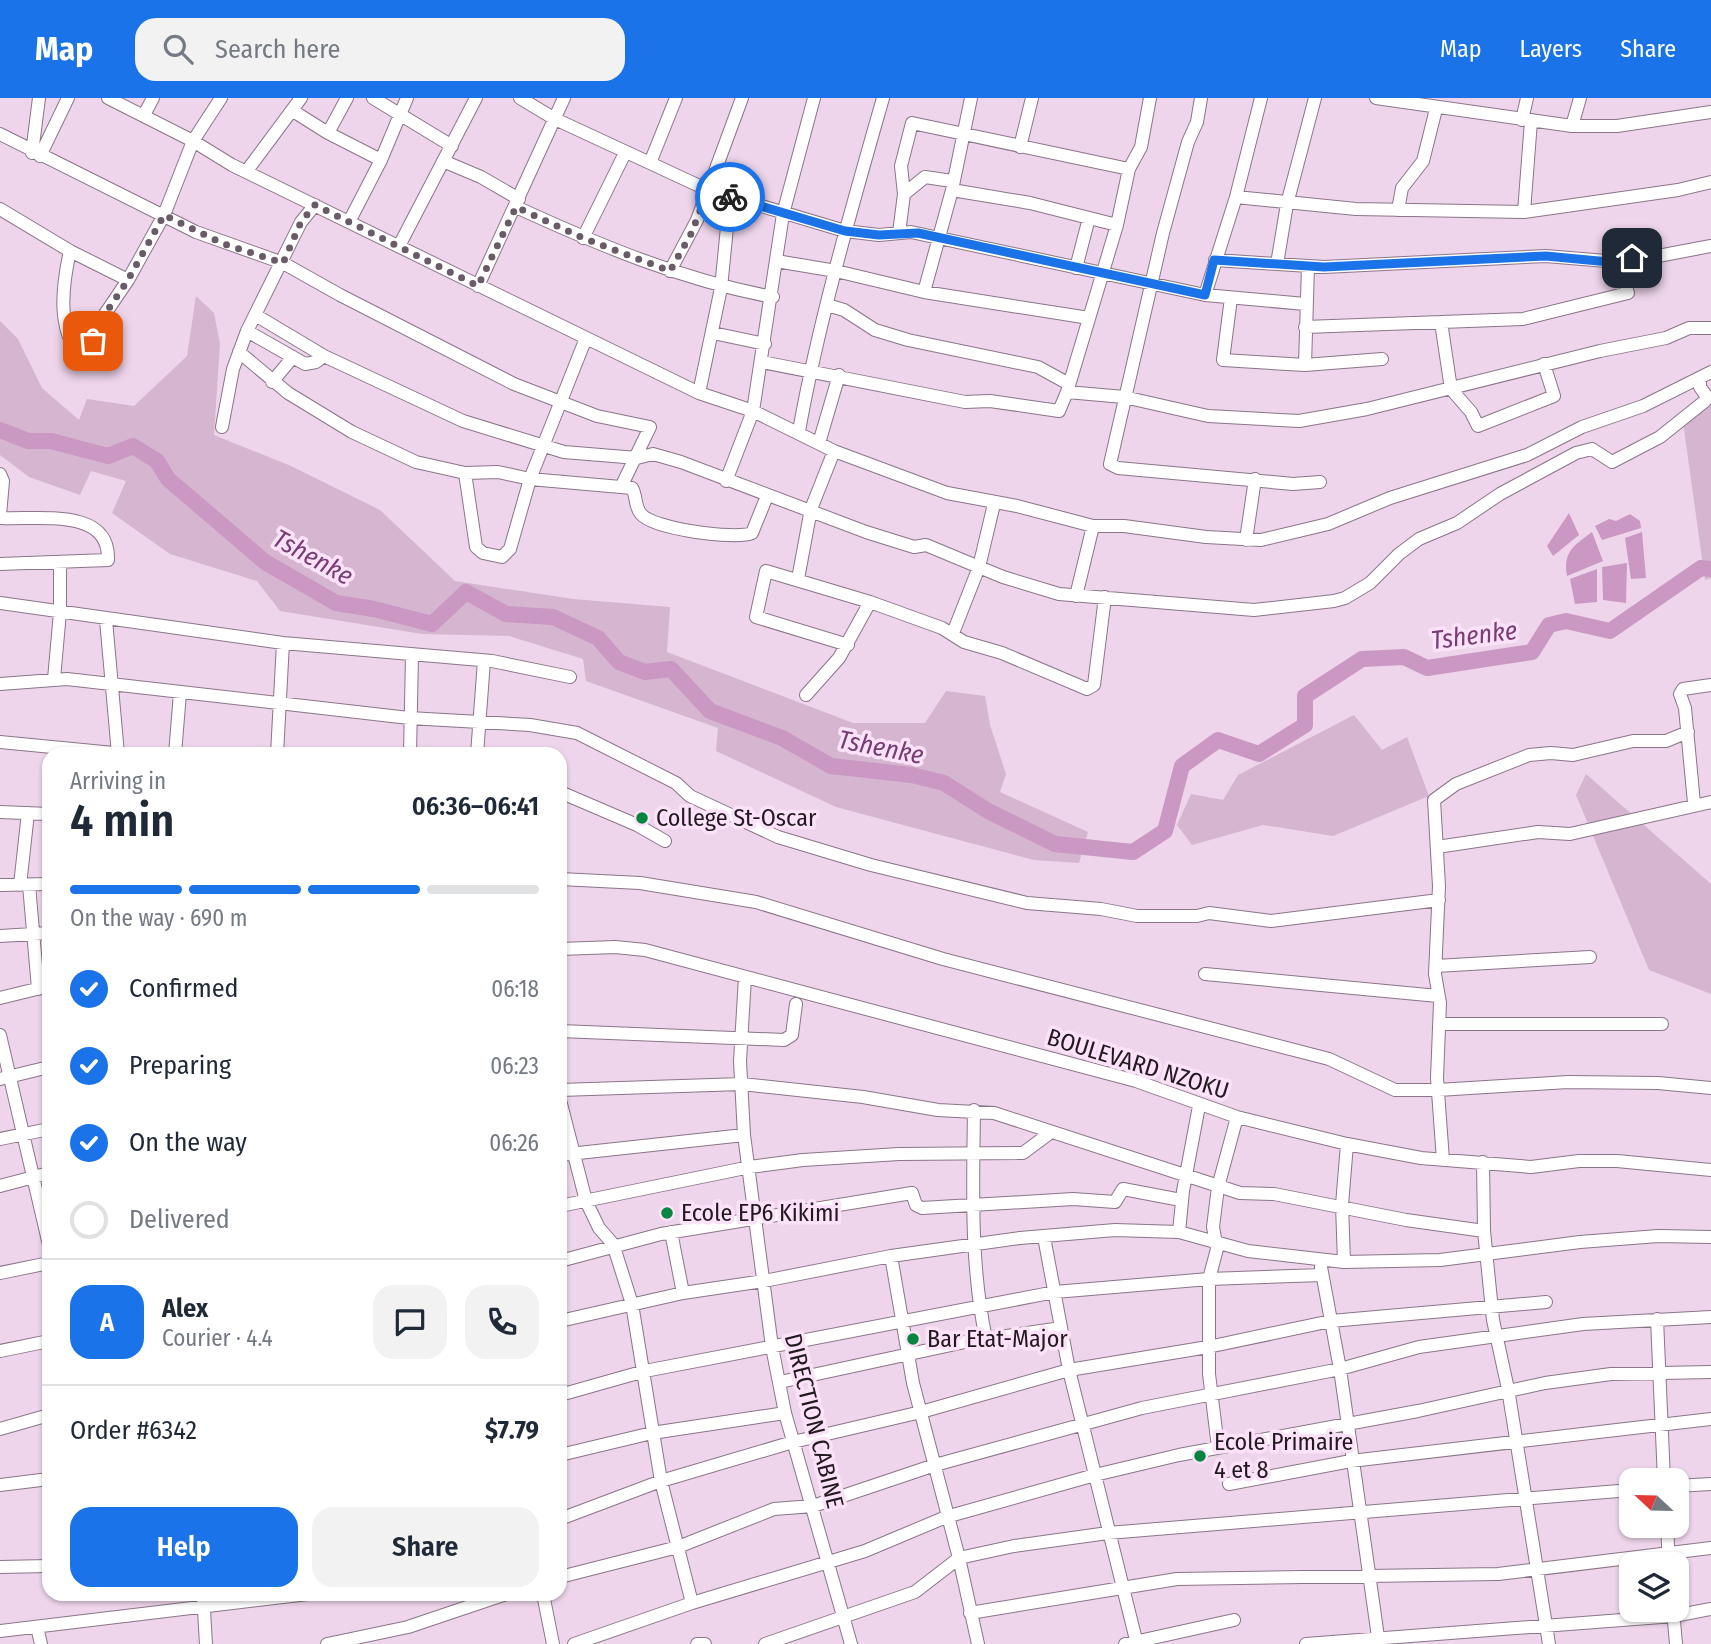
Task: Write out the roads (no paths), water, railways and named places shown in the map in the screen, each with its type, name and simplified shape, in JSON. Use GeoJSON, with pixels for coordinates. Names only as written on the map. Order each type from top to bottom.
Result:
{"type":"FeatureCollection","features":[{"type":"Feature","properties":{"kind":"street"},"geometry":{"type":"LineString","coordinates":[[36,155],[39,98]]}},
{"type":"Feature","properties":{"kind":"street"},"geometry":{"type":"LineString","coordinates":[[36,155],[68,98]]}},
{"type":"Feature","properties":{"kind":"street"},"geometry":{"type":"LineString","coordinates":[[108,98],[193,141],[246,172],[350,220],[478,286],[699,393],[753,411],[799,431],[834,451],[915,483],[1093,526],[1130,526],[1246,540],[1276,538],[1328,524],[1390,498],[1527,455],[1573,431],[1643,406],[1705,375]]}},
{"type":"Feature","properties":{"kind":"street"},"geometry":{"type":"LineString","coordinates":[[144,115],[153,98]]}},
{"type":"Feature","properties":{"kind":"street"},"geometry":{"type":"LineString","coordinates":[[71,251],[63,282],[63,308],[71,342],[88,363],[92,359],[95,333],[164,215],[193,141],[221,98]]}},
{"type":"Feature","properties":{"kind":"street"},"geometry":{"type":"LineString","coordinates":[[246,172],[301,98]]}},
{"type":"Feature","properties":{"kind":"street"},"geometry":{"type":"LineString","coordinates":[[328,133],[347,98]]}},
{"type":"Feature","properties":{"kind":"street"},"geometry":{"type":"LineString","coordinates":[[373,98],[452,146]]}},
{"type":"Feature","properties":{"kind":"street"},"geometry":{"type":"LineString","coordinates":[[350,220],[381,160],[398,114],[407,98]]}},
{"type":"Feature","properties":{"kind":"street"},"geometry":{"type":"LineString","coordinates":[[400,246],[476,98]]}},
{"type":"Feature","properties":{"kind":"street"},"geometry":{"type":"LineString","coordinates":[[520,98],[625,153],[708,190],[845,231],[879,235],[911,232],[1205,295],[1305,304]]}},
{"type":"Feature","properties":{"kind":"street"},"geometry":{"type":"LineString","coordinates":[[478,286],[564,98]]}},
{"type":"Feature","properties":{"kind":"street"},"geometry":{"type":"LineString","coordinates":[[650,163],[676,98]]}},
{"type":"Feature","properties":{"kind":"street"},"geometry":{"type":"LineString","coordinates":[[670,271],[691,234],[743,98]]}},
{"type":"Feature","properties":{"kind":"street"},"geometry":{"type":"LineString","coordinates":[[726,481],[753,411],[783,214],[814,98]]}},
{"type":"Feature","properties":{"kind":"street"},"geometry":{"type":"LineString","coordinates":[[799,431],[810,370],[845,231],[883,98]]}},
{"type":"Feature","properties":{"kind":"street"},"geometry":{"type":"LineString","coordinates":[[924,292],[952,186],[961,133],[971,98]]}},
{"type":"Feature","properties":{"kind":"street"},"geometry":{"type":"LineString","coordinates":[[1020,146],[1032,98]]}},
{"type":"Feature","properties":{"kind":"street"},"geometry":{"type":"LineString","coordinates":[[762,362],[839,375],[965,402],[990,401],[1059,411],[1103,274],[1129,169],[1140,147],[1150,98]]}},
{"type":"Feature","properties":{"kind":"street"},"geometry":{"type":"LineString","coordinates":[[1201,98],[1198,122],[1187,145],[1151,283],[1110,459],[1112,465],[1293,484],[1320,482]]}},
{"type":"Feature","properties":{"kind":"street"},"geometry":{"type":"LineString","coordinates":[[1205,295],[1236,197],[1261,98]]}},
{"type":"Feature","properties":{"kind":"street"},"geometry":{"type":"LineString","coordinates":[[1277,264],[1287,204],[1315,98]]}},
{"type":"Feature","properties":{"kind":"street"},"geometry":{"type":"LineString","coordinates":[[1376,98],[1572,126],[1630,125],[1711,112]]}},
{"type":"Feature","properties":{"kind":"street"},"geometry":{"type":"LineString","coordinates":[[1524,212],[1527,98]]}},
{"type":"Feature","properties":{"kind":"street"},"geometry":{"type":"LineString","coordinates":[[1572,126],[1580,98]]}},
{"type":"Feature","properties":{"kind":"street"},"geometry":{"type":"LineString","coordinates":[[1398,209],[1402,188],[1423,161],[1434,105]]}},
{"type":"Feature","properties":{"kind":"street"},"geometry":{"type":"LineString","coordinates":[[293,111],[328,133],[381,160]]}},
{"type":"Feature","properties":{"kind":"street"},"geometry":{"type":"LineString","coordinates":[[899,233],[904,194],[901,166],[911,124],[1129,169]]}},
{"type":"Feature","properties":{"kind":"street"},"geometry":{"type":"LineString","coordinates":[[0,134],[36,155],[224,244],[283,263],[463,359],[559,403],[597,416],[651,428],[621,487]]}},
{"type":"Feature","properties":{"kind":"street"},"geometry":{"type":"LineString","coordinates":[[583,238],[625,153]]}},
{"type":"Feature","properties":{"kind":"street"},"geometry":{"type":"LineString","coordinates":[[443,161],[481,177],[518,203],[583,238],[721,288],[772,297]]}},
{"type":"Feature","properties":{"kind":"street"},"geometry":{"type":"LineString","coordinates":[[904,194],[925,177],[952,186],[1117,225]]}},
{"type":"Feature","properties":{"kind":"street"},"geometry":{"type":"LineString","coordinates":[[1236,197],[1287,204],[1524,212],[1678,190],[1711,182]]}},
{"type":"Feature","properties":{"kind":"street"},"geometry":{"type":"LineString","coordinates":[[699,393],[721,288],[730,197]]}},
{"type":"Feature","properties":{"kind":"street"},"geometry":{"type":"LineString","coordinates":[[222,427],[239,352],[247,331],[257,316],[301,222],[315,205]]}},
{"type":"Feature","properties":{"kind":"street"},"geometry":{"type":"LineString","coordinates":[[0,209],[71,251],[128,280]]}},
{"type":"Feature","properties":{"kind":"street"},"geometry":{"type":"LineString","coordinates":[[1076,268],[1089,218]]}},
{"type":"Feature","properties":{"kind":"street"},"geometry":{"type":"LineString","coordinates":[[1214,260],[1308,267],[1546,256],[1618,262],[1639,256],[1658,256],[1711,246]]}},
{"type":"Feature","properties":{"kind":"street"},"geometry":{"type":"LineString","coordinates":[[776,261],[836,271],[924,292],[1089,318]]}},
{"type":"Feature","properties":{"kind":"street"},"geometry":{"type":"LineString","coordinates":[[1305,327],[1523,320],[1616,299],[1628,293],[1618,262]]}},
{"type":"Feature","properties":{"kind":"street"},"geometry":{"type":"LineString","coordinates":[[1305,365],[1308,267]]}},
{"type":"Feature","properties":{"kind":"street"},"geometry":{"type":"LineString","coordinates":[[1231,298],[1223,360],[1305,365],[1382,359]]}},
{"type":"Feature","properties":{"kind":"street"},"geometry":{"type":"LineString","coordinates":[[827,305],[844,310],[875,330],[908,340],[1038,367],[1068,388],[1124,397],[1208,416],[1299,422],[1666,338],[1689,328],[1711,328]]}},
{"type":"Feature","properties":{"kind":"street"},"geometry":{"type":"LineString","coordinates":[[257,316],[324,356],[437,411],[542,447],[575,454],[637,458],[653,454],[914,547],[926,545],[1034,589],[1076,596],[1254,610],[1345,598],[1383,572],[1407,547],[1457,523],[1500,494],[1576,453],[1592,449],[1612,462],[1648,444],[1705,401],[1707,397],[1700,387],[1705,375]]}},
{"type":"Feature","properties":{"kind":"street"},"geometry":{"type":"LineString","coordinates":[[1441,323],[1451,389],[1472,412],[1476,424],[1482,426],[1554,396],[1544,364]]}},
{"type":"Feature","properties":{"kind":"street"},"geometry":{"type":"LineString","coordinates":[[247,331],[311,365],[324,356]]}},
{"type":"Feature","properties":{"kind":"street"},"geometry":{"type":"LineString","coordinates":[[713,332],[765,344]]}},
{"type":"Feature","properties":{"kind":"street"},"geometry":{"type":"LineString","coordinates":[[465,473],[477,547],[479,551],[502,556],[510,549],[530,480],[586,338]]}},
{"type":"Feature","properties":{"kind":"street"},"geometry":{"type":"LineString","coordinates":[[239,352],[272,382],[330,419],[397,456],[465,473],[498,472],[530,480],[632,488],[638,510],[649,520],[667,527],[724,534],[752,533],[767,496]]}},
{"type":"Feature","properties":{"kind":"street"},"geometry":{"type":"LineString","coordinates":[[272,382],[293,357]]}},
{"type":"Feature","properties":{"kind":"street"},"geometry":{"type":"LineString","coordinates":[[819,443],[839,375]]}},
{"type":"Feature","properties":{"kind":"street"},"geometry":{"type":"LineString","coordinates":[[798,579],[811,509],[834,451]]}},
{"type":"Feature","properties":{"kind":"street"},"geometry":{"type":"LineString","coordinates":[[0,474],[3,481],[0,516],[87,523],[95,526],[107,541],[108,560],[0,564]]}},
{"type":"Feature","properties":{"kind":"street"},"geometry":{"type":"LineString","coordinates":[[1246,540],[1255,479]]}},
{"type":"Feature","properties":{"kind":"street"},"geometry":{"type":"LineString","coordinates":[[953,634],[979,567],[994,504]]}},
{"type":"Feature","properties":{"kind":"street"},"geometry":{"type":"LineString","coordinates":[[1076,596],[1093,526]]}},
{"type":"Feature","properties":{"kind":"street"},"geometry":{"type":"LineString","coordinates":[[54,680],[60,612],[60,562]]}},
{"type":"Feature","properties":{"kind":"street"},"geometry":{"type":"LineString","coordinates":[[848,645],[756,617],[766,570],[870,602],[953,634],[964,642],[1002,653],[1090,689],[1094,685],[1105,597]]}},
{"type":"Feature","properties":{"kind":"street"},"geometry":{"type":"LineString","coordinates":[[806,695],[848,645],[870,602]]}},
{"type":"Feature","properties":{"kind":"street"},"geometry":{"type":"LineString","coordinates":[[0,603],[283,643],[484,661],[570,677]]}},
{"type":"Feature","properties":{"kind":"street"},"geometry":{"type":"LineString","coordinates":[[106,620],[118,747]]}},
{"type":"Feature","properties":{"kind":"street"},"geometry":{"type":"LineString","coordinates":[[277,747],[283,643]]}},
{"type":"Feature","properties":{"kind":"street"},"geometry":{"type":"LineString","coordinates":[[410,747],[412,655]]}},
{"type":"Feature","properties":{"kind":"street"},"geometry":{"type":"LineString","coordinates":[[478,747],[484,661]]}},
{"type":"Feature","properties":{"kind":"street"},"geometry":{"type":"LineString","coordinates":[[0,684],[54,680],[577,733],[676,783],[690,796],[778,837],[872,865],[1022,902],[1101,909],[1137,916],[1197,916],[1209,913],[1271,921],[1439,900]]}},
{"type":"Feature","properties":{"kind":"street"},"geometry":{"type":"LineString","coordinates":[[1694,803],[1688,732],[1681,690],[1711,685]]}},
{"type":"Feature","properties":{"kind":"street"},"geometry":{"type":"LineString","coordinates":[[176,747],[180,693]]}},
{"type":"Feature","properties":{"kind":"street"},"geometry":{"type":"LineString","coordinates":[[1443,1160],[1438,1090],[1436,966],[1439,900],[1434,800],[1456,783],[1529,755],[1573,755],[1633,741],[1666,741],[1688,732]]}},
{"type":"Feature","properties":{"kind":"street"},"geometry":{"type":"LineString","coordinates":[[0,741],[54,747]]}},
{"type":"Feature","properties":{"kind":"street"},"geometry":{"type":"LineString","coordinates":[[567,795],[637,825],[665,841]]}},
{"type":"Feature","properties":{"kind":"street"},"geometry":{"type":"LineString","coordinates":[[1437,847],[1538,832],[1570,834],[1694,803],[1711,802]]}},
{"type":"Feature","properties":{"kind":"street"},"geometry":{"type":"LineString","coordinates":[[0,812],[42,814]]}},
{"type":"Feature","properties":{"kind":"street"},"geometry":{"type":"LineString","coordinates":[[29,813],[25,884],[42,982]]}},
{"type":"Feature","properties":{"kind":"street"},"geometry":{"type":"LineString","coordinates":[[567,878],[631,882],[756,902],[943,959],[1329,1059],[1395,1090],[1568,1082],[1675,1084],[1711,1088]]}},
{"type":"Feature","properties":{"kind":"street"},"geometry":{"type":"LineString","coordinates":[[0,885],[42,884]]}},
{"type":"Feature","properties":{"kind":"street"},"geometry":{"type":"LineString","coordinates":[[0,936],[42,933]]}},
{"type":"Feature","properties":{"kind":"street","name":"BOULEVARD NZOKU"},"geometry":{"type":"LineString","coordinates":[[567,949],[630,947],[1136,1081],[1199,1106],[1347,1143],[1443,1160],[1531,1167],[1579,1161],[1617,1161],[1711,1170]]}},
{"type":"Feature","properties":{"kind":"street"},"geometry":{"type":"LineString","coordinates":[[1436,966],[1590,957]]}},
{"type":"Feature","properties":{"kind":"street"},"geometry":{"type":"LineString","coordinates":[[1205,975],[1438,996]]}},
{"type":"Feature","properties":{"kind":"street","name":"DIRECTION CABINE"},"geometry":{"type":"LineString","coordinates":[[745,977],[742,1038],[744,1135],[772,1347],[785,1413],[851,1644]]}},
{"type":"Feature","properties":{"kind":"street"},"geometry":{"type":"LineString","coordinates":[[0,998],[42,987]]}},
{"type":"Feature","properties":{"kind":"street"},"geometry":{"type":"LineString","coordinates":[[567,1031],[789,1040],[796,1004]]}},
{"type":"Feature","properties":{"kind":"street"},"geometry":{"type":"LineString","coordinates":[[1439,1024],[1662,1024]]}},
{"type":"Feature","properties":{"kind":"street"},"geometry":{"type":"LineString","coordinates":[[0,1035],[6,1078],[42,1217]]}},
{"type":"Feature","properties":{"kind":"street"},"geometry":{"type":"LineString","coordinates":[[6,1078],[42,1069]]}},
{"type":"Feature","properties":{"kind":"street"},"geometry":{"type":"LineString","coordinates":[[567,1090],[742,1084],[863,1097],[938,1110],[995,1113],[1240,1193],[1275,1194],[1342,1205],[1411,1221],[1484,1231]]}},
{"type":"Feature","properties":{"kind":"street"},"geometry":{"type":"LineString","coordinates":[[1179,1232],[1181,1200],[1199,1106]]}},
{"type":"Feature","properties":{"kind":"street"},"geometry":{"type":"LineString","coordinates":[[974,1110],[974,1245],[979,1308],[986,1339]]}},
{"type":"Feature","properties":{"kind":"street"},"geometry":{"type":"LineString","coordinates":[[1218,1447],[1210,1396],[1209,1279],[1216,1244],[1213,1220],[1218,1187],[1237,1117]]}},
{"type":"Feature","properties":{"kind":"street"},"geometry":{"type":"LineString","coordinates":[[0,1139],[42,1130]]}},
{"type":"Feature","properties":{"kind":"street"},"geometry":{"type":"LineString","coordinates":[[567,1205],[750,1167],[844,1157],[1023,1153],[1050,1133]]}},
{"type":"Feature","properties":{"kind":"street"},"geometry":{"type":"LineString","coordinates":[[567,1154],[744,1135]]}},
{"type":"Feature","properties":{"kind":"street"},"geometry":{"type":"LineString","coordinates":[[1344,1262],[1342,1205],[1347,1143]]}},
{"type":"Feature","properties":{"kind":"street"},"geometry":{"type":"LineString","coordinates":[[567,1156],[599,1228],[613,1244],[632,1304],[661,1481],[692,1603]]}},
{"type":"Feature","properties":{"kind":"street"},"geometry":{"type":"LineString","coordinates":[[1483,1162],[1484,1231],[1496,1335],[1508,1389],[1549,1644]]}},
{"type":"Feature","properties":{"kind":"street"},"geometry":{"type":"LineString","coordinates":[[0,1186],[42,1175]]}},
{"type":"Feature","properties":{"kind":"street"},"geometry":{"type":"LineString","coordinates":[[567,1259],[613,1244],[671,1232],[913,1193],[916,1205],[922,1208],[1073,1199],[1115,1202],[1123,1189],[1181,1200]]}},
{"type":"Feature","properties":{"kind":"street"},"geometry":{"type":"LineString","coordinates":[[567,1319],[683,1293],[764,1282],[891,1256],[1115,1230],[1179,1232],[1216,1244],[1344,1262],[1426,1261],[1658,1236],[1711,1237]]}},
{"type":"Feature","properties":{"kind":"street"},"geometry":{"type":"LineString","coordinates":[[671,1232],[683,1293]]}},
{"type":"Feature","properties":{"kind":"street"},"geometry":{"type":"LineString","coordinates":[[1044,1237],[1069,1370],[1124,1588],[1133,1643],[1234,1620]]}},
{"type":"Feature","properties":{"kind":"street"},"geometry":{"type":"LineString","coordinates":[[891,1256],[907,1355],[978,1644]]}},
{"type":"Feature","properties":{"kind":"street"},"geometry":{"type":"LineString","coordinates":[[1319,1260],[1340,1369],[1378,1641]]}},
{"type":"Feature","properties":{"kind":"street"},"geometry":{"type":"LineString","coordinates":[[0,1273],[42,1264]]}},
{"type":"Feature","properties":{"kind":"street"},"geometry":{"type":"LineString","coordinates":[[567,1393],[645,1371],[901,1324],[1055,1292],[1209,1279],[1322,1275]]}},
{"type":"Feature","properties":{"kind":"street"},"geometry":{"type":"LineString","coordinates":[[567,1515],[661,1481],[793,1442],[920,1412],[1069,1370],[1208,1347],[1331,1321],[1546,1301]]}},
{"type":"Feature","properties":{"kind":"street"},"geometry":{"type":"LineString","coordinates":[[567,1575],[678,1547],[774,1509],[813,1506],[935,1465],[1149,1406],[1340,1369],[1419,1347],[1496,1335],[1657,1319],[1711,1317]]}},
{"type":"Feature","properties":{"kind":"street"},"geometry":{"type":"LineString","coordinates":[[1657,1319],[1663,1468]]}},
{"type":"Feature","properties":{"kind":"street"},"geometry":{"type":"LineString","coordinates":[[780,1382],[986,1339],[1062,1328]]}},
{"type":"Feature","properties":{"kind":"street"},"geometry":{"type":"LineString","coordinates":[[0,1351],[42,1342]]}},
{"type":"Feature","properties":{"kind":"street"},"geometry":{"type":"LineString","coordinates":[[574,1644],[692,1603],[865,1551],[946,1517],[1095,1475],[1218,1447],[1346,1424],[1508,1389],[1580,1377],[1659,1371],[1711,1372]]}},
{"type":"Feature","properties":{"kind":"street"},"geometry":{"type":"LineString","coordinates":[[567,1453],[653,1433],[785,1413]]}},
{"type":"Feature","properties":{"kind":"street"},"geometry":{"type":"LineString","coordinates":[[0,1429],[42,1417]]}},
{"type":"Feature","properties":{"kind":"street"},"geometry":{"type":"LineString","coordinates":[[1229,1484],[1351,1461],[1711,1419]]}},
{"type":"Feature","properties":{"kind":"street"},"geometry":{"type":"LineString","coordinates":[[0,1485],[42,1480]]}},
{"type":"Feature","properties":{"kind":"street"},"geometry":{"type":"LineString","coordinates":[[1689,1485],[1711,1484]]}},
{"type":"Feature","properties":{"kind":"street"},"geometry":{"type":"LineString","coordinates":[[765,1644],[915,1592],[959,1558],[1021,1545],[1108,1533],[1619,1491]]}},
{"type":"Feature","properties":{"kind":"street"},"geometry":{"type":"LineString","coordinates":[[1689,1554],[1711,1548]]}},
{"type":"Feature","properties":{"kind":"street"},"geometry":{"type":"LineString","coordinates":[[970,1613],[1182,1578],[1371,1578],[1498,1574],[1619,1563]]}},
{"type":"Feature","properties":{"kind":"street"},"geometry":{"type":"LineString","coordinates":[[0,1567],[42,1566]]}},
{"type":"Feature","properties":{"kind":"street"},"geometry":{"type":"LineString","coordinates":[[0,1631],[37,1628],[204,1601],[206,1644]]}},
{"type":"Feature","properties":{"kind":"street"},"geometry":{"type":"LineString","coordinates":[[327,1644],[408,1627],[485,1601]]}},
{"type":"Feature","properties":{"kind":"street"},"geometry":{"type":"LineString","coordinates":[[544,1601],[553,1644]]}},
{"type":"Feature","properties":{"kind":"street"},"geometry":{"type":"LineString","coordinates":[[1689,1611],[1711,1609]]}},
{"type":"Feature","properties":{"kind":"street"},"geometry":{"type":"LineString","coordinates":[[1307,1644],[1378,1641],[1619,1618]]}},
{"type":"Feature","properties":{"kind":"street"},"geometry":{"type":"LineString","coordinates":[[1674,1622],[1676,1644]]}},
{"type":"Feature","properties":{"kind":"street"},"geometry":{"type":"LineString","coordinates":[[37,1628],[41,1644]]}},
{"type":"Feature","properties":{"kind":"street"},"geometry":{"type":"LineString","coordinates":[[698,1644],[705,1644]]}},
{"type":"Feature","properties":{"kind":"waterway","name":"Tshenke"},"geometry":{"type":"LineString","coordinates":[[0,430],[28,441],[51,441],[108,456],[133,446],[157,461],[168,479],[265,562],[336,603],[374,609],[432,624],[466,592],[506,614],[553,617],[598,638],[619,662],[645,672],[671,669],[710,711],[782,738],[831,766],[912,775],[944,783],[988,811],[1055,844],[1133,852],[1165,831],[1182,766],[1218,740],[1259,754],[1305,725],[1305,696],[1362,659],[1404,657],[1427,668],[1532,652],[1549,625],[1566,621],[1610,631],[1701,568],[1711,569]]}},
{"type":"Feature","properties":{"kind":"place","name":"College St-Oscar"},"geometry":{"type":"Point","coordinates":[642,818]}},
{"type":"Feature","properties":{"kind":"place","name":"Ecole EP6 Kikimi"},"geometry":{"type":"Point","coordinates":[667,1213]}},
{"type":"Feature","properties":{"kind":"place","name":"Bar Etat-Major"},"geometry":{"type":"Point","coordinates":[913,1339]}},
{"type":"Feature","properties":{"kind":"place","name":"Ecole Primaire 4 et 8"},"geometry":{"type":"Point","coordinates":[1200,1456]}}]}
